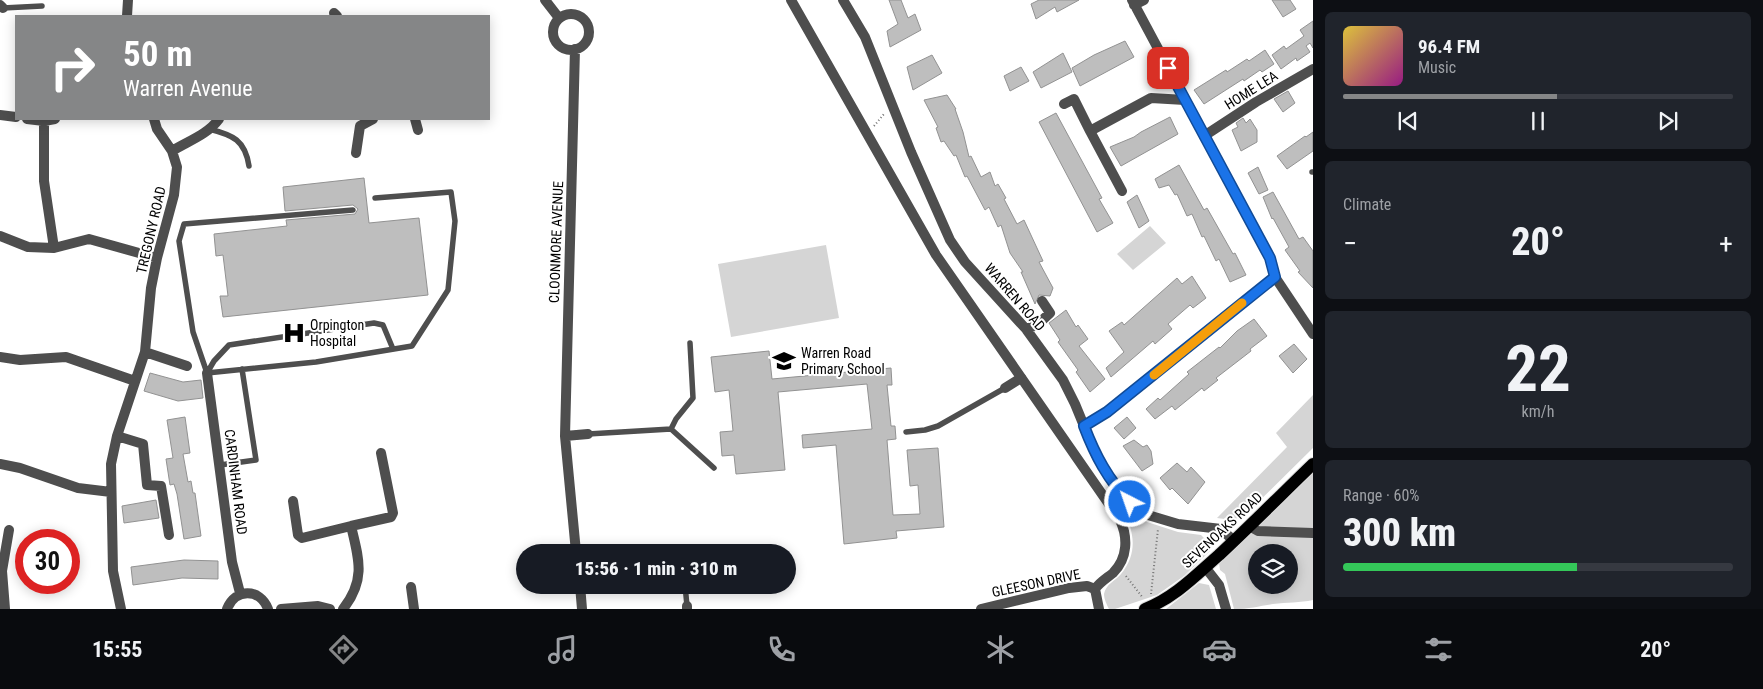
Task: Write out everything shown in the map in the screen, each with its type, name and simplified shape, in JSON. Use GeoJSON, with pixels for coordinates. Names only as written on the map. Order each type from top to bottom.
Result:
{"type":"FeatureCollection","features":[{"type":"Feature","properties":{"kind":"main road","name":"SEVENOAKS ROAD"},"geometry":{"type":"LineString","coordinates":[[1147,608],[1173,594],[1205,568],[1313,464]]}},
{"type":"Feature","properties":{"kind":"street"},"geometry":{"type":"LineString","coordinates":[[127,15],[128,0]]}},
{"type":"Feature","properties":{"kind":"street"},"geometry":{"type":"LineString","coordinates":[[545,0],[559,18]]}},
{"type":"Feature","properties":{"kind":"street"},"geometry":{"type":"LineString","coordinates":[[791,0],[936,255],[1120,520],[1126,539],[1124,553],[1119,566],[1095,589],[1099,609]]}},
{"type":"Feature","properties":{"kind":"street","name":"WARREN ROAD"},"geometry":{"type":"LineString","coordinates":[[843,0],[865,37],[950,240],[965,262],[1026,329],[1063,380],[1096,455],[1114,484],[1138,510],[1159,519],[1221,529],[1234,541]]}},
{"type":"Feature","properties":{"kind":"street"},"geometry":{"type":"LineString","coordinates":[[1137,2],[1185,100],[1270,258],[1275,277],[1313,334]]}},
{"type":"Feature","properties":{"kind":"street"},"geometry":{"type":"LineString","coordinates":[[569,14],[575,14],[580,17],[587,26],[585,42],[575,49],[564,48],[555,40],[553,28],[559,18],[569,14]]}},
{"type":"Feature","properties":{"kind":"street","name":"CLOONMORE AVENUE"},"geometry":{"type":"LineString","coordinates":[[575,49],[565,436],[575,544]]}},
{"type":"Feature","properties":{"kind":"street","name":"HOME LEA"},"geometry":{"type":"LineString","coordinates":[[1204,136],[1256,102],[1313,69]]}},
{"type":"Feature","properties":{"kind":"street"},"geometry":{"type":"LineString","coordinates":[[1090,131],[1151,98],[1185,100]]}},
{"type":"Feature","properties":{"kind":"street"},"geometry":{"type":"LineString","coordinates":[[1064,104],[1074,99],[1122,191]]}},
{"type":"Feature","properties":{"kind":"street"},"geometry":{"type":"LineString","coordinates":[[0,115],[15,117]]}},
{"type":"Feature","properties":{"kind":"street"},"geometry":{"type":"LineString","coordinates":[[36,120],[50,120]]}},
{"type":"Feature","properties":{"kind":"street","name":"TREGONY ROAD"},"geometry":{"type":"LineString","coordinates":[[122,609],[113,571],[111,464],[117,436],[145,352],[157,258],[174,195],[177,167],[172,151],[157,129],[154,120]]}},
{"type":"Feature","properties":{"kind":"street"},"geometry":{"type":"LineString","coordinates":[[172,151],[186,142],[203,135],[217,120]]}},
{"type":"Feature","properties":{"kind":"street"},"geometry":{"type":"LineString","coordinates":[[356,153],[360,126],[371,120]]}},
{"type":"Feature","properties":{"kind":"street"},"geometry":{"type":"LineString","coordinates":[[415,120],[418,130]]}},
{"type":"Feature","properties":{"kind":"street"},"geometry":{"type":"LineString","coordinates":[[44,121],[44,181],[54,248]]}},
{"type":"Feature","properties":{"kind":"street"},"geometry":{"type":"LineString","coordinates":[[0,236],[28,247],[54,248],[89,239],[157,258]]}},
{"type":"Feature","properties":{"kind":"street"},"geometry":{"type":"LineString","coordinates":[[1084,426],[1107,412],[1275,277]]}},
{"type":"Feature","properties":{"kind":"street"},"geometry":{"type":"LineString","coordinates":[[1026,329],[1038,324],[1050,313],[1042,301]]}},
{"type":"Feature","properties":{"kind":"street"},"geometry":{"type":"LineString","coordinates":[[145,352],[187,366]]}},
{"type":"Feature","properties":{"kind":"street"},"geometry":{"type":"LineString","coordinates":[[0,357],[20,360],[66,357],[135,381]]}},
{"type":"Feature","properties":{"kind":"street","name":"CARDINHAM ROAD"},"geometry":{"type":"LineString","coordinates":[[207,372],[232,562],[240,594]]}},
{"type":"Feature","properties":{"kind":"street"},"geometry":{"type":"LineString","coordinates":[[1005,388],[1021,378]]}},
{"type":"Feature","properties":{"kind":"street"},"geometry":{"type":"LineString","coordinates":[[565,436],[588,434]]}},
{"type":"Feature","properties":{"kind":"street"},"geometry":{"type":"LineString","coordinates":[[117,436],[143,444],[147,485],[162,486],[169,535]]}},
{"type":"Feature","properties":{"kind":"street"},"geometry":{"type":"LineString","coordinates":[[292,501],[298,535],[302,538],[390,518],[394,513],[381,453]]}},
{"type":"Feature","properties":{"kind":"street"},"geometry":{"type":"LineString","coordinates":[[0,464],[20,468],[78,488],[111,492]]}},
{"type":"Feature","properties":{"kind":"street"},"geometry":{"type":"LineString","coordinates":[[343,609],[354,594],[359,577],[358,557],[351,526]]}},
{"type":"Feature","properties":{"kind":"street"},"geometry":{"type":"LineString","coordinates":[[1249,526],[1258,531],[1313,533]]}},
{"type":"Feature","properties":{"kind":"street"},"geometry":{"type":"LineString","coordinates":[[5,609],[2,571],[9,530]]}},
{"type":"Feature","properties":{"kind":"street"},"geometry":{"type":"LineString","coordinates":[[1205,568],[1219,585],[1226,609]]}},
{"type":"Feature","properties":{"kind":"street","name":"GLEESON DRIVE"},"geometry":{"type":"LineString","coordinates":[[981,609],[1069,588],[1087,586],[1095,589]]}},
{"type":"Feature","properties":{"kind":"street"},"geometry":{"type":"LineString","coordinates":[[411,587],[414,609]]}},
{"type":"Feature","properties":{"kind":"street"},"geometry":{"type":"LineString","coordinates":[[227,609],[233,598],[240,594],[253,593],[264,601],[268,609]]}},
{"type":"Feature","properties":{"kind":"street"},"geometry":{"type":"LineString","coordinates":[[581,594],[582,609]]}},
{"type":"Feature","properties":{"kind":"street"},"geometry":{"type":"LineString","coordinates":[[281,609],[318,606],[330,609]]}},
{"type":"Feature","properties":{"kind":"lane"},"geometry":{"type":"LineString","coordinates":[[1,6],[42,6]]}},
{"type":"Feature","properties":{"kind":"lane"},"geometry":{"type":"LineString","coordinates":[[209,129],[226,133],[238,140],[244,147],[248,166]]}},
{"type":"Feature","properties":{"kind":"lane"},"geometry":{"type":"LineString","coordinates":[[207,372],[316,362],[412,346],[448,290],[455,222],[451,192],[375,198]]}},
{"type":"Feature","properties":{"kind":"lane"},"geometry":{"type":"LineString","coordinates":[[207,372],[193,332],[179,241],[184,224],[354,210]]}},
{"type":"Feature","properties":{"kind":"lane"},"geometry":{"type":"LineString","coordinates":[[207,372],[214,361],[229,345],[374,323],[383,326],[393,349]]}},
{"type":"Feature","properties":{"kind":"lane"},"geometry":{"type":"LineString","coordinates":[[671,429],[676,419],[693,398],[690,343]]}},
{"type":"Feature","properties":{"kind":"lane"},"geometry":{"type":"LineString","coordinates":[[220,465],[256,460],[242,369]]}},
{"type":"Feature","properties":{"kind":"lane"},"geometry":{"type":"LineString","coordinates":[[906,432],[925,430],[938,426],[1005,388]]}},
{"type":"Feature","properties":{"kind":"lane"},"geometry":{"type":"LineString","coordinates":[[588,434],[671,429],[714,468]]}},
{"type":"Feature","properties":{"kind":"lane"},"geometry":{"type":"LineString","coordinates":[[686,594],[687,608]]}},
{"type":"Feature","properties":{"kind":"path"},"geometry":{"type":"LineString","coordinates":[[867,134],[892,105]]}},
{"type":"Feature","properties":{"kind":"path"},"geometry":{"type":"LineString","coordinates":[[1147,608],[1159,519]]}},
{"type":"Feature","properties":{"kind":"path"},"geometry":{"type":"LineString","coordinates":[[1119,566],[1147,608]]}},
{"type":"Feature","properties":{"kind":"shaded area"},"geometry":{"type":"Polygon","coordinates":[[[1150,226],[1166,243],[1133,270],[1117,254],[1150,226]]]}},
{"type":"Feature","properties":{"kind":"shaded area"},"geometry":{"type":"Polygon","coordinates":[[[826,245],[839,318],[731,337],[718,264],[826,245]]]}},
{"type":"Feature","properties":{"kind":"shaded area"},"geometry":{"type":"Polygon","coordinates":[[[1313,395],[1313,448],[1244,516],[1232,520],[1217,518],[1287,447],[1276,433],[1313,395]]]}},
{"type":"Feature","properties":{"kind":"shaded area"},"geometry":{"type":"Polygon","coordinates":[[[1313,472],[1313,600],[1234,609],[1225,574],[1220,570],[1219,563],[1313,472]]]}},
{"type":"Feature","properties":{"kind":"shaded area"},"geometry":{"type":"Polygon","coordinates":[[[1119,501],[1147,522],[1178,532],[1201,535],[1208,542],[1210,551],[1184,576],[1157,595],[1115,609],[1109,609],[1104,598],[1105,591],[1127,565],[1133,547],[1131,528],[1119,501]]]}},
{"type":"Feature","properties":{"kind":"shaded area"},"geometry":{"type":"Polygon","coordinates":[[[1199,583],[1209,585],[1216,609],[1166,609],[1199,583]]]}},
{"type":"Feature","properties":{"kind":"building"},"geometry":{"type":"Polygon","coordinates":[[[889,0],[901,0],[908,18],[915,14],[921,30],[890,47],[887,31],[898,24],[889,0]]]}},
{"type":"Feature","properties":{"kind":"building"},"geometry":{"type":"Polygon","coordinates":[[[1039,0],[1079,0],[1057,12],[1055,7],[1036,19],[1031,4],[1039,0]]]}},
{"type":"Feature","properties":{"kind":"building"},"geometry":{"type":"Polygon","coordinates":[[[1272,0],[1290,0],[1296,9],[1283,17],[1272,0]]]}},
{"type":"Feature","properties":{"kind":"building"},"geometry":{"type":"Polygon","coordinates":[[[1313,21],[1313,48],[1310,43],[1306,46],[1310,52],[1297,61],[1296,58],[1281,69],[1272,55],[1284,46],[1286,49],[1304,36],[1300,30],[1313,21]]]}},
{"type":"Feature","properties":{"kind":"building"},"geometry":{"type":"Polygon","coordinates":[[[1125,41],[1134,57],[1080,86],[1072,68],[1094,55],[1125,41]]]}},
{"type":"Feature","properties":{"kind":"building"},"geometry":{"type":"Polygon","coordinates":[[[1265,50],[1274,64],[1262,72],[1260,70],[1244,81],[1243,79],[1204,104],[1194,90],[1226,70],[1227,72],[1247,59],[1249,61],[1265,50]]]}},
{"type":"Feature","properties":{"kind":"building"},"geometry":{"type":"Polygon","coordinates":[[[1063,53],[1072,72],[1041,88],[1033,72],[1063,53]]]}},
{"type":"Feature","properties":{"kind":"building"},"geometry":{"type":"Polygon","coordinates":[[[932,55],[942,73],[913,90],[907,67],[932,55]]]}},
{"type":"Feature","properties":{"kind":"building"},"geometry":{"type":"Polygon","coordinates":[[[1021,67],[1029,81],[1010,91],[1004,76],[1021,67]]]}},
{"type":"Feature","properties":{"kind":"building"},"geometry":{"type":"Polygon","coordinates":[[[1288,91],[1295,103],[1283,112],[1274,99],[1288,91]]]}},
{"type":"Feature","properties":{"kind":"building"},"geometry":{"type":"Polygon","coordinates":[[[947,95],[956,109],[969,157],[971,156],[981,177],[990,172],[995,186],[998,184],[1006,198],[1004,199],[1017,224],[1024,220],[1043,261],[1039,262],[1053,288],[1050,296],[1039,295],[1035,304],[1021,272],[1023,272],[1010,253],[1001,225],[998,227],[989,207],[985,210],[967,176],[965,177],[956,155],[954,156],[944,141],[941,142],[936,128],[938,127],[924,100],[947,95]]]}},
{"type":"Feature","properties":{"kind":"building"},"geometry":{"type":"Polygon","coordinates":[[[1056,113],[1102,198],[1099,199],[1113,223],[1097,232],[1039,122],[1056,113]]]}},
{"type":"Feature","properties":{"kind":"building"},"geometry":{"type":"Polygon","coordinates":[[[1170,117],[1178,134],[1121,166],[1110,147],[1134,137],[1170,117]]]}},
{"type":"Feature","properties":{"kind":"building"},"geometry":{"type":"Polygon","coordinates":[[[1243,118],[1246,123],[1250,119],[1257,130],[1257,142],[1241,151],[1232,130],[1238,127],[1236,123],[1243,118]]]}},
{"type":"Feature","properties":{"kind":"building"},"geometry":{"type":"Polygon","coordinates":[[[1313,132],[1313,151],[1287,169],[1277,156],[1313,132]]]}},
{"type":"Feature","properties":{"kind":"building"},"geometry":{"type":"Polygon","coordinates":[[[1179,165],[1204,210],[1207,208],[1233,254],[1235,253],[1246,275],[1230,282],[1219,259],[1216,261],[1204,236],[1202,237],[1192,214],[1187,216],[1177,194],[1175,195],[1169,185],[1159,188],[1155,179],[1179,165]]]}},
{"type":"Feature","properties":{"kind":"building"},"geometry":{"type":"Polygon","coordinates":[[[1258,167],[1268,190],[1259,194],[1248,173],[1258,167]]]}},
{"type":"Feature","properties":{"kind":"building"},"geometry":{"type":"Polygon","coordinates":[[[364,178],[369,223],[419,218],[428,295],[223,317],[220,296],[228,296],[223,255],[216,256],[214,234],[287,226],[286,220],[355,214],[358,209],[353,205],[285,211],[283,187],[364,178]]]}},
{"type":"Feature","properties":{"kind":"building"},"geometry":{"type":"Polygon","coordinates":[[[1273,192],[1299,239],[1303,237],[1313,251],[1313,288],[1298,272],[1300,271],[1285,250],[1289,247],[1272,219],[1263,197],[1273,192]]]}},
{"type":"Feature","properties":{"kind":"building"},"geometry":{"type":"Polygon","coordinates":[[[1137,195],[1149,221],[1139,228],[1127,202],[1137,195]]]}},
{"type":"Feature","properties":{"kind":"building"},"geometry":{"type":"Polygon","coordinates":[[[1192,276],[1206,298],[1193,308],[1190,305],[1168,324],[1172,329],[1155,344],[1153,341],[1111,377],[1106,368],[1124,352],[1109,331],[1122,322],[1124,325],[1177,278],[1182,284],[1192,276]]]}},
{"type":"Feature","properties":{"kind":"building"},"geometry":{"type":"Polygon","coordinates":[[[1066,310],[1076,327],[1078,325],[1088,339],[1079,346],[1105,379],[1090,392],[1076,372],[1078,370],[1058,342],[1060,340],[1049,323],[1066,310]]]}},
{"type":"Feature","properties":{"kind":"building"},"geometry":{"type":"Polygon","coordinates":[[[1254,319],[1267,336],[1216,378],[1218,380],[1204,391],[1202,388],[1175,410],[1172,406],[1155,419],[1146,409],[1158,398],[1160,400],[1189,374],[1187,372],[1220,348],[1237,331],[1254,319]]]}},
{"type":"Feature","properties":{"kind":"building"},"geometry":{"type":"Polygon","coordinates":[[[1294,344],[1307,359],[1293,373],[1279,356],[1294,344]]]}},
{"type":"Feature","properties":{"kind":"building"},"geometry":{"type":"Polygon","coordinates":[[[769,351],[772,379],[891,368],[892,385],[887,385],[891,426],[895,426],[896,439],[887,440],[893,515],[920,514],[918,485],[910,486],[907,450],[938,448],[944,527],[896,531],[897,538],[844,544],[836,445],[803,448],[802,435],[872,429],[867,384],[778,392],[785,470],[736,474],[734,455],[722,456],[720,432],[733,431],[729,390],[715,392],[711,357],[769,351]]]}},
{"type":"Feature","properties":{"kind":"building"},"geometry":{"type":"Polygon","coordinates":[[[150,373],[183,382],[201,380],[203,398],[178,401],[144,391],[150,373]]]}},
{"type":"Feature","properties":{"kind":"building"},"geometry":{"type":"Polygon","coordinates":[[[185,417],[190,453],[183,454],[188,482],[191,481],[193,493],[195,493],[201,536],[184,539],[177,494],[174,484],[170,485],[166,459],[173,458],[167,420],[185,417]]]}},
{"type":"Feature","properties":{"kind":"building"},"geometry":{"type":"Polygon","coordinates":[[[1127,417],[1136,428],[1124,439],[1114,428],[1127,417]]]}},
{"type":"Feature","properties":{"kind":"building"},"geometry":{"type":"Polygon","coordinates":[[[1134,440],[1143,447],[1147,445],[1151,451],[1153,464],[1142,471],[1123,446],[1134,440]]]}},
{"type":"Feature","properties":{"kind":"building"},"geometry":{"type":"Polygon","coordinates":[[[1177,463],[1187,472],[1191,467],[1205,482],[1188,504],[1172,488],[1170,490],[1160,478],[1177,463]]]}},
{"type":"Feature","properties":{"kind":"building"},"geometry":{"type":"Polygon","coordinates":[[[156,500],[159,518],[124,523],[122,506],[156,500]]]}},
{"type":"Feature","properties":{"kind":"building"},"geometry":{"type":"Polygon","coordinates":[[[184,560],[218,561],[218,579],[182,578],[133,585],[131,567],[184,560]]]}},
{"type":"Feature","properties":{"kind":"slow traffic"},"geometry":{"type":"LineString","coordinates":[[1154,375],[1242,303]]}},
{"type":"Feature","properties":{"kind":"place","name":"Orpington Hospital"},"geometry":{"type":"Point","coordinates":[294,333]}},
{"type":"Feature","properties":{"kind":"place","name":"Warren Road Primary School"},"geometry":{"type":"Point","coordinates":[784,361]}},
{"type":"Feature","properties":{"kind":"route"},"geometry":{"type":"LineString","coordinates":[[1130,502],[1101,465],[1084,426],[1107,412],[1275,277],[1270,258],[1168,68]]}}]}
